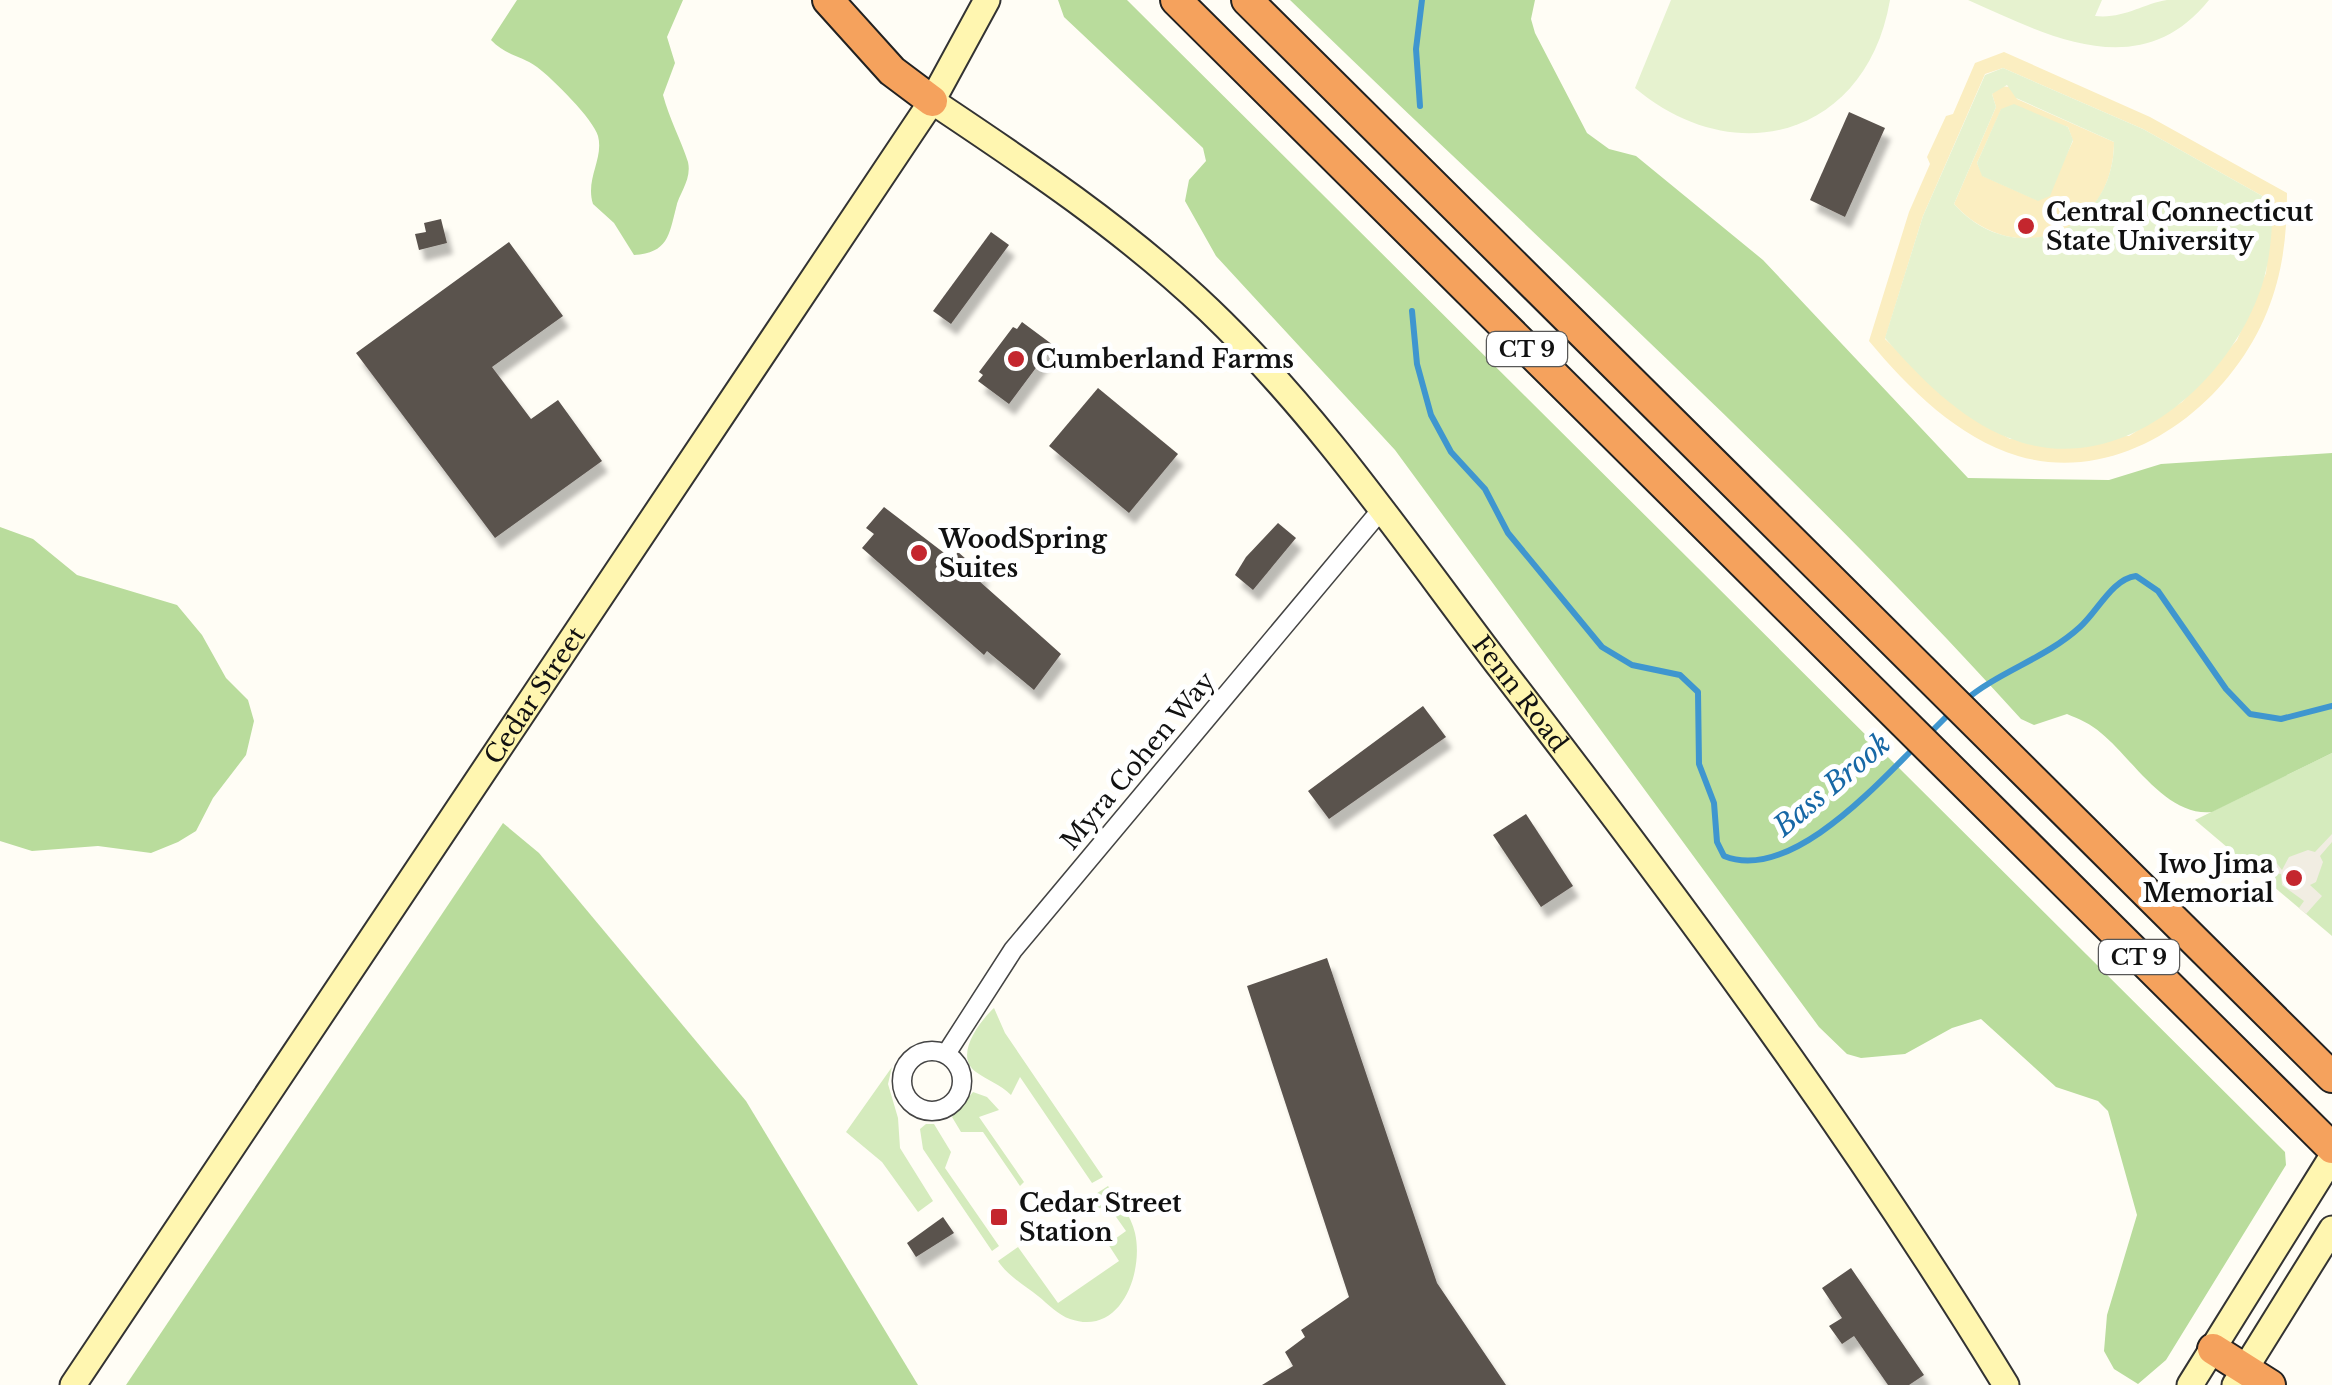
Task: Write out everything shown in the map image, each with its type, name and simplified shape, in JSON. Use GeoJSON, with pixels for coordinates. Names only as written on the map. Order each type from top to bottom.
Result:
{"type":"FeatureCollection","features":[{"type":"Feature","properties":{"kind":"highway"},"geometry":{"type":"LineString","coordinates":[[828,0],[884,64],[932,101]]}},
{"type":"Feature","properties":{"kind":"highway","name":"CT 9"},"geometry":{"type":"LineString","coordinates":[[1176,0],[2332,1148]]}},
{"type":"Feature","properties":{"kind":"highway","name":"CT 9"},"geometry":{"type":"LineString","coordinates":[[1247,0],[2331,1076]]}},
{"type":"Feature","properties":{"kind":"highway"},"geometry":{"type":"LineString","coordinates":[[2213,1349],[2250,1380]]}},
{"type":"Feature","properties":{"kind":"main road","name":"Cedar Street"},"geometry":{"type":"LineString","coordinates":[[73,1385],[932,101],[988,0]]}},
{"type":"Feature","properties":{"kind":"main road","name":"Fenn Road"},"geometry":{"type":"LineString","coordinates":[[932,101],[1024,162],[1193,296],[1270,374],[1381,510],[1782,1046],[1910,1231],[2006,1385]]}},
{"type":"Feature","properties":{"kind":"main road"},"geometry":{"type":"LineString","coordinates":[[2190,1385],[2332,1156]]}},
{"type":"Feature","properties":{"kind":"main road"},"geometry":{"type":"LineString","coordinates":[[2250,1380],[2332,1228]]}},
{"type":"Feature","properties":{"kind":"street","name":"Myra Cohen Way"},"geometry":{"type":"LineString","coordinates":[[946,1054],[975,1002],[1030,928],[1381,510]]}},
{"type":"Feature","properties":{"kind":"green space"},"geometry":{"type":"Polygon","coordinates":[[[517,0],[683,0],[667,37],[675,63],[663,95],[688,162],[688,175],[669,234],[654,251],[634,255],[614,223],[593,204],[591,186],[599,144],[589,120],[544,72],[491,40],[517,0]]]}},
{"type":"Feature","properties":{"kind":"green space"},"geometry":{"type":"Polygon","coordinates":[[[1058,0],[1127,0],[2285,1152],[2286,1165],[2166,1360],[2138,1384],[2114,1369],[2104,1351],[2107,1315],[2137,1215],[2108,1111],[2098,1101],[2056,1087],[1981,1019],[1952,1028],[1905,1054],[1861,1058],[1847,1054],[1819,1027],[1395,450],[1216,256],[1185,201],[1189,180],[1206,161],[1203,148],[1064,17],[1058,0]]]}},
{"type":"Feature","properties":{"kind":"green space"},"geometry":{"type":"Polygon","coordinates":[[[1290,0],[1535,0],[1531,19],[1535,33],[1587,133],[1609,149],[1636,156],[1763,260],[1968,478],[2109,480],[2161,464],[2332,453],[2332,753],[2212,812],[2195,811],[2165,796],[2085,722],[2067,714],[2034,725],[2021,719],[1934,625],[1753,443],[1290,0]]]}},
{"type":"Feature","properties":{"kind":"green space"},"geometry":{"type":"Polygon","coordinates":[[[1671,0],[1890,0],[1877,46],[1855,83],[1826,110],[1792,126],[1754,133],[1714,129],[1674,114],[1635,88],[1671,0]]]}},
{"type":"Feature","properties":{"kind":"green space"},"geometry":{"type":"Polygon","coordinates":[[[1968,0],[2102,0],[2095,16],[2105,16],[2167,0],[2209,0],[2182,26],[2153,41],[2123,47],[2061,38],[1968,0]]]}},
{"type":"Feature","properties":{"kind":"green space"},"geometry":{"type":"Polygon","coordinates":[[[2003,68],[2143,129],[2273,202],[2265,275],[2240,333],[2190,395],[2158,419],[2124,437],[2087,447],[2048,448],[2009,438],[1957,409],[1885,338],[1923,216],[1985,75],[2003,68]],[[2007,85],[1992,94],[1996,107],[1954,204],[1978,225],[2005,236],[2031,238],[2057,232],[2079,219],[2098,199],[2110,173],[2114,142],[2016,98],[2007,85]]]}},
{"type":"Feature","properties":{"kind":"green space"},"geometry":{"type":"Polygon","coordinates":[[[2014,104],[2068,127],[2073,140],[2050,196],[2038,201],[1982,176],[1977,163],[2001,109],[2014,104]]]}},
{"type":"Feature","properties":{"kind":"green space"},"geometry":{"type":"Polygon","coordinates":[[[0,527],[33,539],[77,575],[177,605],[202,635],[226,678],[248,700],[254,721],[246,755],[213,798],[196,831],[178,842],[151,853],[98,846],[32,851],[0,841],[0,527]]]}},
{"type":"Feature","properties":{"kind":"green space"},"geometry":{"type":"Polygon","coordinates":[[[2332,753],[2332,936],[2195,820],[2332,753]]]}},
{"type":"Feature","properties":{"kind":"green space"},"geometry":{"type":"Polygon","coordinates":[[[503,823],[539,853],[746,1101],[918,1385],[126,1385],[503,823]]]}},
{"type":"Feature","properties":{"kind":"green space"},"geometry":{"type":"Polygon","coordinates":[[[994,1008],[1005,1033],[1103,1177],[1092,1183],[1020,1077],[1011,1095],[970,1065],[967,1057],[971,1039],[994,1008]]]}},
{"type":"Feature","properties":{"kind":"green space"},"geometry":{"type":"Polygon","coordinates":[[[892,1067],[888,1084],[898,1118],[900,1148],[933,1201],[918,1212],[882,1162],[846,1132],[892,1067]]]}},
{"type":"Feature","properties":{"kind":"green space"},"geometry":{"type":"Polygon","coordinates":[[[973,1092],[987,1097],[999,1110],[979,1117],[1024,1182],[1020,1186],[983,1132],[961,1132],[952,1117],[973,1092]]]}},
{"type":"Feature","properties":{"kind":"green space"},"geometry":{"type":"Polygon","coordinates":[[[934,1124],[951,1152],[945,1168],[999,1246],[992,1251],[923,1149],[920,1129],[934,1124]]]}},
{"type":"Feature","properties":{"kind":"green space"},"geometry":{"type":"Polygon","coordinates":[[[1108,1186],[1128,1214],[1135,1233],[1132,1282],[1115,1310],[1103,1319],[1070,1319],[1016,1280],[998,1261],[1018,1247],[1058,1303],[1119,1261],[1108,1244],[1126,1231],[1107,1204],[1090,1214],[1082,1203],[1108,1186]]]}},
{"type":"Feature","properties":{"kind":"sand"},"geometry":{"type":"Polygon","coordinates":[[[2004,52],[2150,117],[2287,193],[2277,283],[2250,346],[2227,379],[2199,407],[2168,431],[2133,449],[2096,460],[2057,463],[1996,448],[1936,409],[1869,341],[1909,212],[1930,164],[1927,157],[1946,116],[1953,114],[1975,63],[2004,52]],[[2003,68],[1985,74],[1923,216],[1885,339],[1962,411],[2010,439],[2129,436],[2182,402],[2237,340],[2266,273],[2273,202],[2143,129],[2003,68]]]}},
{"type":"Feature","properties":{"kind":"sand"},"geometry":{"type":"Polygon","coordinates":[[[2000,86],[2011,87],[2017,99],[2114,142],[2110,174],[2098,200],[2080,220],[2057,233],[2032,238],[2005,236],[1979,225],[1954,204],[1996,107],[1992,94],[2000,86]],[[2010,108],[2001,110],[1977,163],[1983,176],[2037,200],[2047,196],[2073,141],[2068,127],[2010,108]]]}},
{"type":"Feature","properties":{"kind":"shaded area"},"geometry":{"type":"Polygon","coordinates":[[[2332,834],[2332,842],[2320,856],[2323,862],[2316,882],[2310,885],[2322,896],[2306,914],[2299,908],[2304,901],[2282,885],[2281,874],[2266,872],[2260,861],[2271,856],[2282,870],[2289,857],[2308,850],[2315,852],[2332,834]]]}},
{"type":"Feature","properties":{"kind":"building"},"geometry":{"type":"Polygon","coordinates":[[[1849,112],[1885,128],[1845,217],[1810,200],[1849,112]]]}},
{"type":"Feature","properties":{"kind":"building"},"geometry":{"type":"Polygon","coordinates":[[[441,219],[447,243],[419,250],[415,234],[426,232],[424,223],[441,219]]]}},
{"type":"Feature","properties":{"kind":"building"},"geometry":{"type":"Polygon","coordinates":[[[991,232],[1009,245],[951,324],[933,311],[991,232]]]}},
{"type":"Feature","properties":{"kind":"building"},"geometry":{"type":"Polygon","coordinates":[[[509,242],[563,316],[492,367],[531,419],[558,400],[602,461],[495,538],[356,353],[509,242]]]}},
{"type":"Feature","properties":{"kind":"building","name":"Cumberland Farms"},"geometry":{"type":"Polygon","coordinates":[[[1022,322],[1053,345],[1009,404],[978,381],[983,375],[979,372],[1013,327],[1017,329],[1022,322]]]}},
{"type":"Feature","properties":{"kind":"building"},"geometry":{"type":"Polygon","coordinates":[[[1098,388],[1178,454],[1129,513],[1049,446],[1098,388]]]}},
{"type":"Feature","properties":{"kind":"building"},"geometry":{"type":"Polygon","coordinates":[[[884,507],[952,559],[958,552],[983,574],[978,580],[1061,654],[1034,690],[987,651],[984,655],[862,548],[874,534],[866,528],[884,507]]]}},
{"type":"Feature","properties":{"kind":"building"},"geometry":{"type":"Polygon","coordinates":[[[1278,523],[1296,538],[1253,590],[1235,575],[1278,523]]]}},
{"type":"Feature","properties":{"kind":"building"},"geometry":{"type":"Polygon","coordinates":[[[1423,706],[1446,737],[1329,819],[1308,791],[1423,706]]]}},
{"type":"Feature","properties":{"kind":"building"},"geometry":{"type":"Polygon","coordinates":[[[1526,814],[1573,886],[1541,907],[1493,835],[1526,814]]]}},
{"type":"Feature","properties":{"kind":"building"},"geometry":{"type":"Polygon","coordinates":[[[1327,958],[1437,1283],[1506,1385],[1262,1385],[1293,1366],[1285,1352],[1305,1337],[1301,1330],[1349,1297],[1247,986],[1327,958]]]}},
{"type":"Feature","properties":{"kind":"building"},"geometry":{"type":"Polygon","coordinates":[[[943,1217],[954,1233],[916,1257],[907,1243],[943,1217]]]}},
{"type":"Feature","properties":{"kind":"building"},"geometry":{"type":"Polygon","coordinates":[[[1851,1268],[1924,1375],[1909,1385],[1888,1385],[1854,1336],[1842,1344],[1829,1326],[1842,1318],[1822,1288],[1851,1268]]]}},
{"type":"Feature","properties":{"kind":"waterway","name":"Bass Brook"},"geometry":{"type":"LineString","coordinates":[[1420,106],[1416,49],[1422,0]]}},
{"type":"Feature","properties":{"kind":"waterway","name":"Bass Brook"},"geometry":{"type":"LineString","coordinates":[[1412,311],[1417,364],[1431,415],[1451,452],[1485,489],[1508,533],[1602,647],[1632,665],[1680,675],[1698,692],[1699,764],[1714,803],[1717,842],[1724,856],[1749,861],[1775,856],[1801,844],[1852,807],[1914,748]]}},
{"type":"Feature","properties":{"kind":"waterway","name":"Bass Brook"},"geometry":{"type":"LineString","coordinates":[[1963,702],[2066,638],[2112,589],[2136,576],[2158,591],[2226,689],[2250,714],[2281,719],[2332,706]]}},
{"type":"Feature","properties":{"kind":"waterway","name":"Bass Brook"},"geometry":{"type":"LineString","coordinates":[[1927,736],[1950,713]]}},
{"type":"Feature","properties":{"kind":"place","name":"Central Connecticut State University"},"geometry":{"type":"Point","coordinates":[2026,226]}},
{"type":"Feature","properties":{"kind":"place","name":"Cumberland Farms"},"geometry":{"type":"Point","coordinates":[1016,359]}},
{"type":"Feature","properties":{"kind":"place","name":"WoodSpring Suites"},"geometry":{"type":"Point","coordinates":[919,553]}},
{"type":"Feature","properties":{"kind":"place","name":"Iwo Jima Memorial"},"geometry":{"type":"Point","coordinates":[2294,878]}},
{"type":"Feature","properties":{"kind":"place","name":"Cedar Street Station"},"geometry":{"type":"Point","coordinates":[999,1217]}}]}
